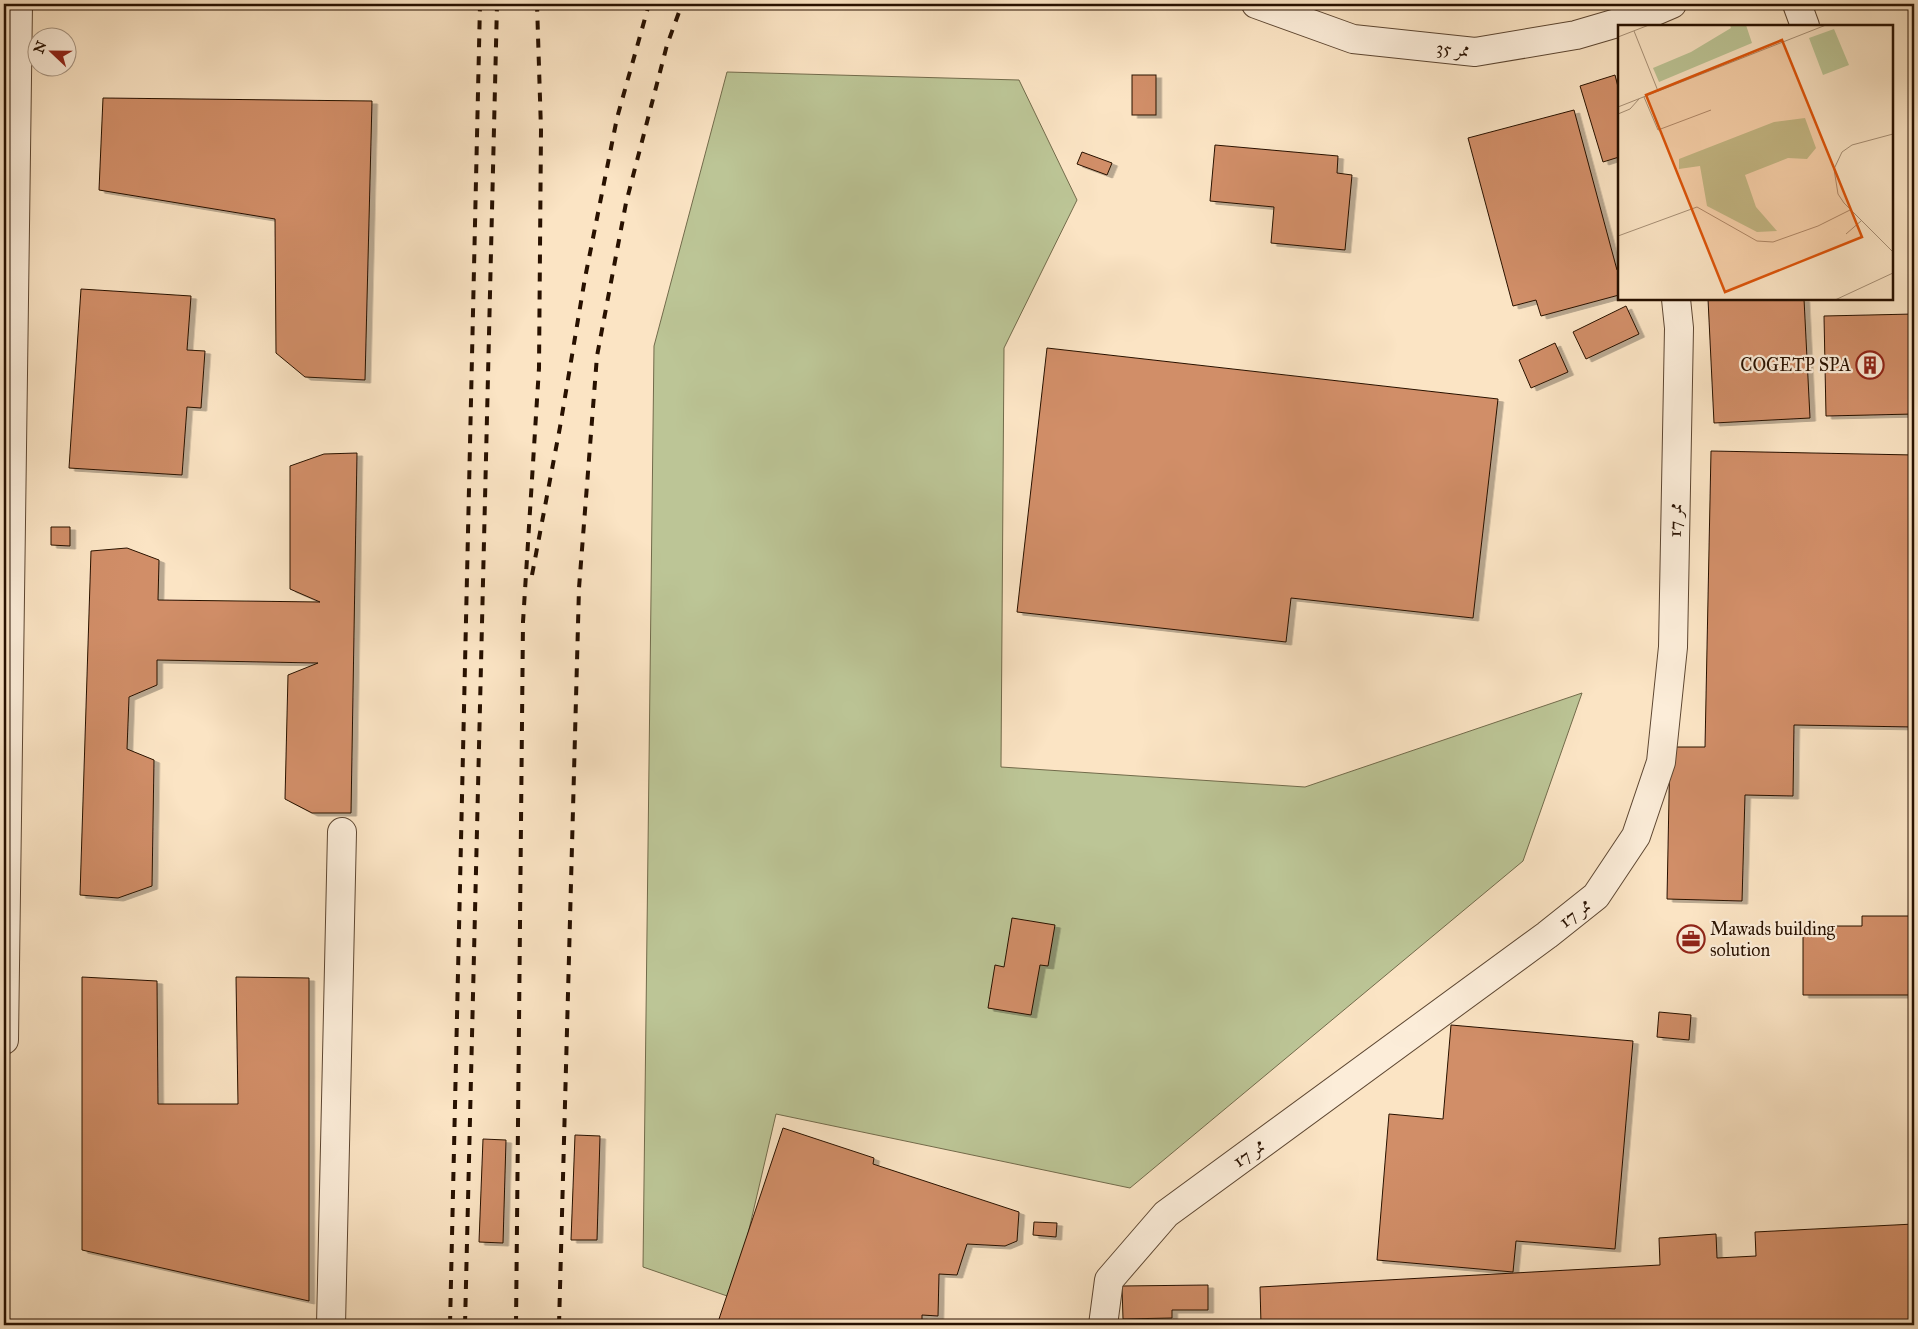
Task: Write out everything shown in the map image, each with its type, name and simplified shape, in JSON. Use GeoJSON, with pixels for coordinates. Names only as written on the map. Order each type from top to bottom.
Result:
{"type":"FeatureCollection","features":[{"type":"Feature","properties":{"kind":"street"},"geometry":{"type":"LineString","coordinates":[[4,1040],[18,4]]}},
{"type":"Feature","properties":{"kind":"street","name":"ممر 35"},"geometry":{"type":"LineString","coordinates":[[1256,4],[1353,39],[1475,52],[1576,35],[1659,14]]}},
{"type":"Feature","properties":{"kind":"street"},"geometry":{"type":"LineString","coordinates":[[1797,4],[1805,25]]}},
{"type":"Feature","properties":{"kind":"street","name":"ممر 17"},"geometry":{"type":"LineString","coordinates":[[1103,1325],[1109,1280],[1166,1214],[1547,935],[1596,896],[1636,836],[1661,762],[1673,647],[1679,328],[1676,300]]}},
{"type":"Feature","properties":{"kind":"street"},"geometry":{"type":"LineString","coordinates":[[331,1325],[342,832]]}},
{"type":"Feature","properties":{"kind":"green space"},"geometry":{"type":"Polygon","coordinates":[[[727,72],[1019,80],[1077,200],[1004,348],[1001,767],[1305,787],[1582,693],[1523,861],[1130,1188],[776,1114],[733,1298],[643,1267],[654,346],[727,72]]]}},
{"type":"Feature","properties":{"kind":"building"},"geometry":{"type":"Polygon","coordinates":[[[1132,75],[1156,75],[1156,115],[1132,115],[1132,75]]]}},
{"type":"Feature","properties":{"kind":"building"},"geometry":{"type":"Polygon","coordinates":[[[1615,75],[1618,87],[1618,157],[1603,162],[1580,86],[1615,75]]]}},
{"type":"Feature","properties":{"kind":"building"},"geometry":{"type":"Polygon","coordinates":[[[103,98],[372,101],[365,380],[305,377],[276,353],[275,219],[99,190],[103,98]]]}},
{"type":"Feature","properties":{"kind":"building"},"geometry":{"type":"Polygon","coordinates":[[[1574,110],[1618,270],[1618,295],[1541,316],[1536,300],[1513,306],[1468,138],[1574,110]]]}},
{"type":"Feature","properties":{"kind":"building"},"geometry":{"type":"Polygon","coordinates":[[[1215,145],[1338,156],[1337,173],[1352,175],[1345,250],[1271,243],[1274,207],[1210,201],[1215,145]]]}},
{"type":"Feature","properties":{"kind":"building"},"geometry":{"type":"Polygon","coordinates":[[[1082,152],[1112,163],[1107,175],[1077,164],[1082,152]]]}},
{"type":"Feature","properties":{"kind":"building"},"geometry":{"type":"Polygon","coordinates":[[[81,289],[191,296],[187,350],[205,351],[201,408],[187,407],[182,475],[69,468],[81,289]]]}},
{"type":"Feature","properties":{"kind":"building"},"geometry":{"type":"Polygon","coordinates":[[[1708,300],[1804,300],[1810,418],[1714,423],[1708,300]]]}},
{"type":"Feature","properties":{"kind":"building"},"geometry":{"type":"Polygon","coordinates":[[[1626,306],[1639,334],[1586,359],[1573,332],[1626,306]]]}},
{"type":"Feature","properties":{"kind":"building","name":"COGETP SPA"},"geometry":{"type":"Polygon","coordinates":[[[1914,314],[1914,414],[1826,416],[1824,316],[1914,314]]]}},
{"type":"Feature","properties":{"kind":"building"},"geometry":{"type":"Polygon","coordinates":[[[1555,343],[1568,372],[1531,388],[1519,360],[1555,343]]]}},
{"type":"Feature","properties":{"kind":"building"},"geometry":{"type":"Polygon","coordinates":[[[1047,348],[1498,399],[1473,618],[1291,598],[1286,642],[1017,612],[1047,348]]]}},
{"type":"Feature","properties":{"kind":"building"},"geometry":{"type":"Polygon","coordinates":[[[1711,451],[1914,455],[1914,727],[1794,725],[1793,796],[1745,795],[1742,901],[1667,899],[1670,747],[1705,747],[1711,451]]]}},
{"type":"Feature","properties":{"kind":"building"},"geometry":{"type":"Polygon","coordinates":[[[357,453],[351,813],[312,813],[285,799],[288,675],[318,663],[157,660],[157,685],[129,697],[127,749],[154,760],[152,886],[118,898],[80,895],[91,551],[127,548],[159,560],[158,600],[320,602],[290,589],[290,466],[324,454],[357,453]]]}},
{"type":"Feature","properties":{"kind":"building"},"geometry":{"type":"Polygon","coordinates":[[[51,527],[70,527],[70,546],[51,545],[51,527]]]}},
{"type":"Feature","properties":{"kind":"building"},"geometry":{"type":"Polygon","coordinates":[[[1862,916],[1914,916],[1914,995],[1803,995],[1803,926],[1862,926],[1862,916]]]}},
{"type":"Feature","properties":{"kind":"building"},"geometry":{"type":"Polygon","coordinates":[[[1012,918],[1055,925],[1048,966],[1040,965],[1031,1015],[988,1008],[995,965],[1004,967],[1012,918]]]}},
{"type":"Feature","properties":{"kind":"building"},"geometry":{"type":"Polygon","coordinates":[[[82,977],[157,981],[158,1104],[238,1104],[236,977],[309,978],[309,1301],[82,1250],[82,977]]]}},
{"type":"Feature","properties":{"kind":"building"},"geometry":{"type":"Polygon","coordinates":[[[1659,1012],[1691,1015],[1689,1040],[1657,1037],[1659,1012]]]}},
{"type":"Feature","properties":{"kind":"building"},"geometry":{"type":"Polygon","coordinates":[[[1451,1025],[1633,1041],[1615,1249],[1516,1241],[1513,1272],[1377,1260],[1389,1114],[1443,1119],[1451,1025]]]}},
{"type":"Feature","properties":{"kind":"building"},"geometry":{"type":"Polygon","coordinates":[[[783,1128],[874,1158],[873,1164],[1019,1212],[1017,1241],[1005,1246],[967,1244],[957,1275],[939,1274],[938,1316],[922,1315],[922,1325],[717,1325],[783,1128]]]}},
{"type":"Feature","properties":{"kind":"building"},"geometry":{"type":"Polygon","coordinates":[[[575,1135],[600,1136],[597,1240],[571,1240],[575,1135]]]}},
{"type":"Feature","properties":{"kind":"building"},"geometry":{"type":"Polygon","coordinates":[[[483,1139],[506,1140],[503,1243],[479,1242],[483,1139]]]}},
{"type":"Feature","properties":{"kind":"building"},"geometry":{"type":"Polygon","coordinates":[[[1034,1222],[1057,1223],[1056,1237],[1033,1235],[1034,1222]]]}},
{"type":"Feature","properties":{"kind":"building"},"geometry":{"type":"Polygon","coordinates":[[[1914,1224],[1914,1325],[1261,1325],[1260,1287],[1660,1265],[1659,1238],[1716,1234],[1717,1258],[1756,1256],[1755,1232],[1914,1224]]]}},
{"type":"Feature","properties":{"kind":"building"},"geometry":{"type":"Polygon","coordinates":[[[1208,1285],[1208,1310],[1172,1310],[1172,1318],[1123,1319],[1122,1286],[1208,1285]]]}},
{"type":"Feature","properties":{"kind":"railway"},"geometry":{"type":"LineString","coordinates":[[450,1325],[480,4]]}},
{"type":"Feature","properties":{"kind":"railway"},"geometry":{"type":"LineString","coordinates":[[465,1325],[497,4]]}},
{"type":"Feature","properties":{"kind":"railway"},"geometry":{"type":"LineString","coordinates":[[516,1325],[523,622],[539,368],[541,130],[537,4]]}},
{"type":"Feature","properties":{"kind":"railway"},"geometry":{"type":"LineString","coordinates":[[532,575],[560,427],[585,278],[617,118],[649,4]]}},
{"type":"Feature","properties":{"kind":"railway"},"geometry":{"type":"LineString","coordinates":[[559,1325],[579,588],[597,356],[626,203],[667,45],[682,4]]}},
{"type":"Feature","properties":{"kind":"place","name":"COGETP SPA"},"geometry":{"type":"Point","coordinates":[1870,365]}},
{"type":"Feature","properties":{"kind":"place","name":"Mawads building solution"},"geometry":{"type":"Point","coordinates":[1691,939]}}]}
